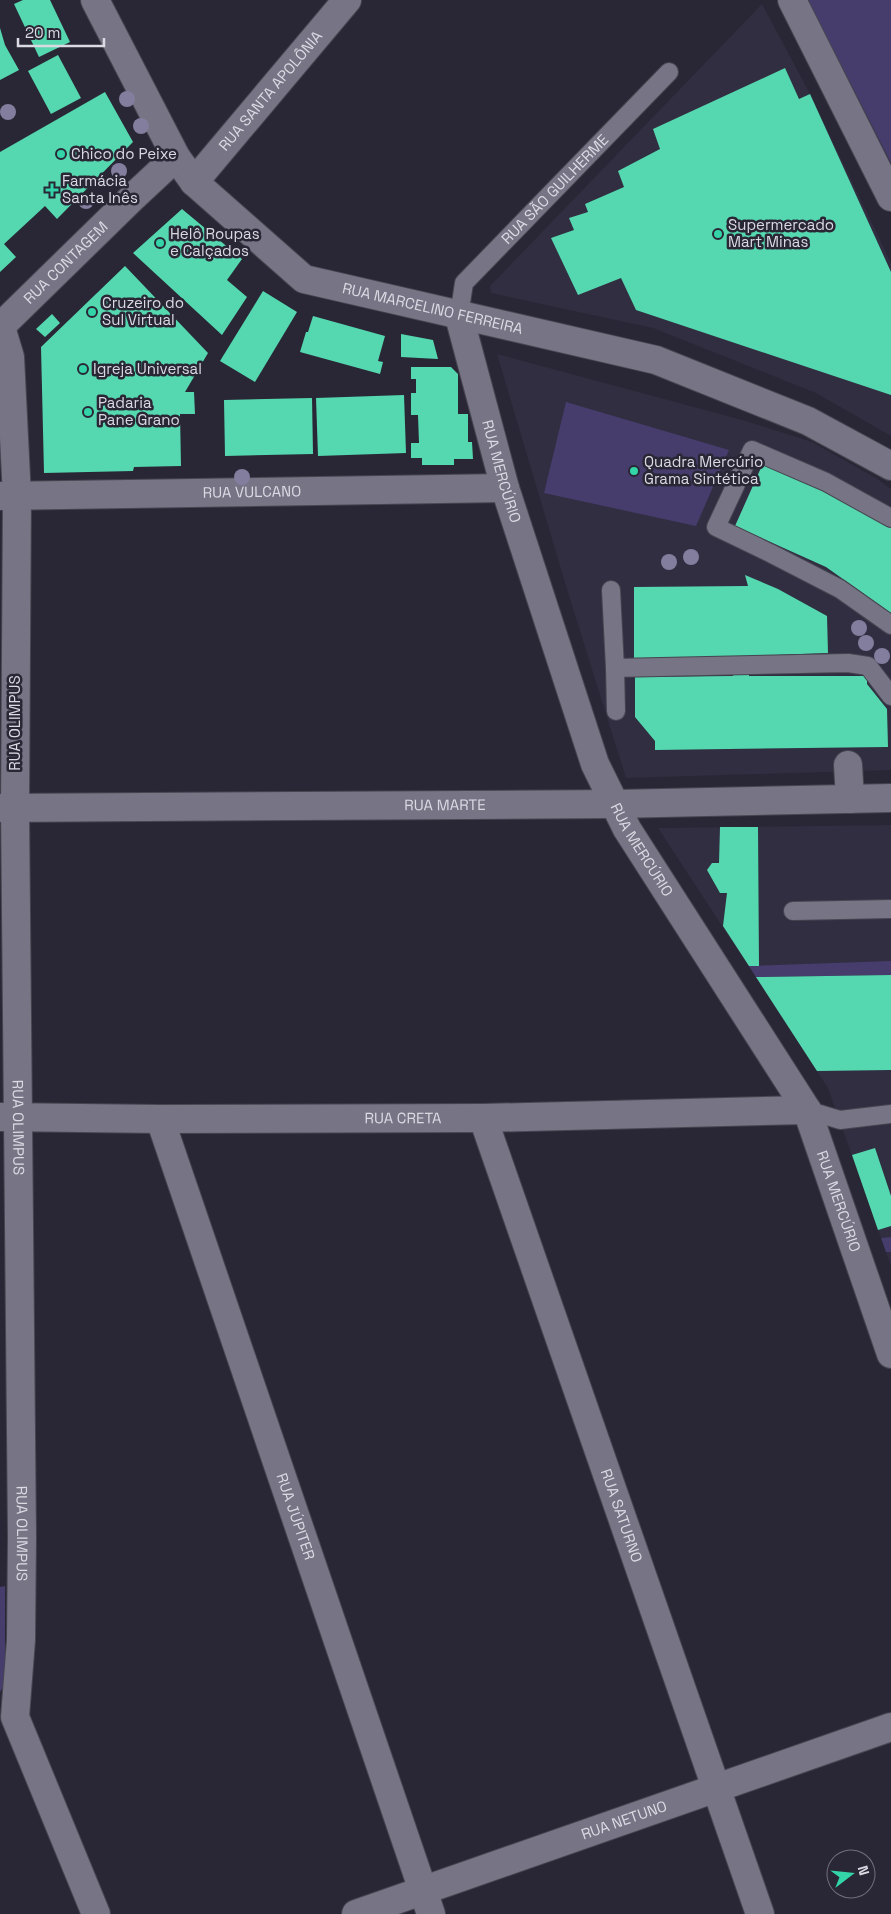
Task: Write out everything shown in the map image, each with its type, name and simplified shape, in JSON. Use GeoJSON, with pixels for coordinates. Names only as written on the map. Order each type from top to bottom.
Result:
{"type":"FeatureCollection","features":[{"type":"Feature","properties":{"kind":"street","name":"RUA MARCELINO FERREIRA"},"geometry":{"type":"LineString","coordinates":[[95,0],[176,157],[194,182],[304,279],[656,360],[808,421],[891,466]]}},
{"type":"Feature","properties":{"kind":"street","name":"RUA SANTA APOLÔNIA"},"geometry":{"type":"LineString","coordinates":[[194,182],[347,0]]}},
{"type":"Feature","properties":{"kind":"street"},"geometry":{"type":"LineString","coordinates":[[792,0],[891,197]]}},
{"type":"Feature","properties":{"kind":"street","name":"RUA CONTAGEM"},"geometry":{"type":"LineString","coordinates":[[0,327],[176,157]]}},
{"type":"Feature","properties":{"kind":"street","name":"RUA MERCÚRIO"},"geometry":{"type":"LineString","coordinates":[[459,316],[505,488],[595,764],[627,829],[807,1110],[891,1354]]}},
{"type":"Feature","properties":{"kind":"street","name":"RUA OLIMPUS"},"geometry":{"type":"LineString","coordinates":[[0,327],[10,357],[8,496],[10,1117],[22,1537],[21,1640],[7,1713],[96,1914]]}},
{"type":"Feature","properties":{"kind":"street","name":"RUA VULCANO"},"geometry":{"type":"LineString","coordinates":[[8,496],[505,488]]}},
{"type":"Feature","properties":{"kind":"street"},"geometry":{"type":"LineString","coordinates":[[848,766],[850,799]]}},
{"type":"Feature","properties":{"kind":"street","name":"RUA MARTE"},"geometry":{"type":"LineString","coordinates":[[8,808],[615,804],[891,798]]}},
{"type":"Feature","properties":{"kind":"street","name":"RUA CRETA"},"geometry":{"type":"LineString","coordinates":[[10,1117],[160,1119],[483,1118],[807,1110]]}},
{"type":"Feature","properties":{"kind":"street","name":"RUA SATURNO"},"geometry":{"type":"LineString","coordinates":[[483,1118],[760,1914]]}},
{"type":"Feature","properties":{"kind":"street","name":"RUA JÚPITER"},"geometry":{"type":"LineString","coordinates":[[160,1119],[427,1903]]}},
{"type":"Feature","properties":{"kind":"street"},"geometry":{"type":"LineString","coordinates":[[0,1564],[22,1537]]}},
{"type":"Feature","properties":{"kind":"street","name":"RUA NETUNO"},"geometry":{"type":"LineString","coordinates":[[356,1914],[427,1903],[716,1789],[891,1727]]}},
{"type":"Feature","properties":{"kind":"lane","name":"RUA SÃO GUILHERME"},"geometry":{"type":"LineString","coordinates":[[459,316],[464,283],[669,72]]}},
{"type":"Feature","properties":{"kind":"lane"},"geometry":{"type":"LineString","coordinates":[[891,518],[826,482],[752,450],[716,527],[840,589],[891,626]]}},
{"type":"Feature","properties":{"kind":"lane"},"geometry":{"type":"LineString","coordinates":[[611,590],[616,711]]}},
{"type":"Feature","properties":{"kind":"lane"},"geometry":{"type":"LineString","coordinates":[[615,668],[848,663],[868,666],[891,696]]}},
{"type":"Feature","properties":{"kind":"lane"},"geometry":{"type":"LineString","coordinates":[[793,910],[891,910]]}},
{"type":"Feature","properties":{"kind":"lane"},"geometry":{"type":"LineString","coordinates":[[807,1110],[840,1120],[891,1114]]}},
{"type":"Feature","properties":{"kind":"shaded area"},"geometry":{"type":"Polygon","coordinates":[[[808,0],[891,0],[891,163],[808,0]]]}},
{"type":"Feature","properties":{"kind":"shaded area","name":"Supermercado Mart Minas"},"geometry":{"type":"Polygon","coordinates":[[[762,4],[810,94],[891,263],[891,436],[816,393],[653,328],[491,293],[490,286],[762,4]]]}},
{"type":"Feature","properties":{"kind":"shaded area"},"geometry":{"type":"Polygon","coordinates":[[[497,354],[746,421],[812,442],[876,478],[891,489],[891,770],[626,778],[566,586],[497,354]]]}},
{"type":"Feature","properties":{"kind":"shaded area","name":"Quadra Mercúrio Grama Sintética"},"geometry":{"type":"Polygon","coordinates":[[[566,402],[729,450],[696,526],[544,493],[566,402]]]}},
{"type":"Feature","properties":{"kind":"shaded area"},"geometry":{"type":"Polygon","coordinates":[[[891,825],[891,1266],[828,1088],[658,828],[891,825]]]}},
{"type":"Feature","properties":{"kind":"shaded area"},"geometry":{"type":"Polygon","coordinates":[[[891,961],[891,975],[756,977],[749,966],[891,961]]]}},
{"type":"Feature","properties":{"kind":"shaded area"},"geometry":{"type":"Polygon","coordinates":[[[891,1237],[891,1252],[886,1252],[881,1238],[891,1237]]]}},
{"type":"Feature","properties":{"kind":"shaded area"},"geometry":{"type":"Polygon","coordinates":[[[5,1586],[5,1684],[0,1692],[0,1587],[5,1586]]]}},
{"type":"Feature","properties":{"kind":"building"},"geometry":{"type":"Polygon","coordinates":[[[23,0],[50,0],[70,42],[39,57],[14,4],[23,0]]]}},
{"type":"Feature","properties":{"kind":"building"},"geometry":{"type":"Polygon","coordinates":[[[0,28],[5,45],[19,70],[0,80],[0,28]]]}},
{"type":"Feature","properties":{"kind":"building"},"geometry":{"type":"Polygon","coordinates":[[[58,55],[81,98],[51,114],[28,71],[58,55]]]}},
{"type":"Feature","properties":{"kind":"building","name":"Supermercado Mart Minas"},"geometry":{"type":"Polygon","coordinates":[[[785,68],[799,99],[810,94],[891,272],[891,395],[636,310],[621,278],[578,295],[551,238],[574,230],[569,218],[588,212],[585,204],[624,187],[618,171],[660,149],[653,129],[785,68]]]}},
{"type":"Feature","properties":{"kind":"building","name":"Chico do Peixe"},"geometry":{"type":"Polygon","coordinates":[[[105,92],[133,142],[57,219],[45,206],[4,244],[16,257],[0,272],[0,152],[105,92]]]}},
{"type":"Feature","properties":{"kind":"building"},"geometry":{"type":"Polygon","coordinates":[[[182,209],[242,259],[227,280],[247,297],[222,335],[133,253],[182,209]]]}},
{"type":"Feature","properties":{"kind":"building"},"geometry":{"type":"Polygon","coordinates":[[[125,266],[208,353],[185,392],[194,392],[195,414],[180,414],[181,466],[134,467],[133,471],[44,473],[41,347],[125,266]]]}},
{"type":"Feature","properties":{"kind":"building"},"geometry":{"type":"Polygon","coordinates":[[[263,291],[297,312],[255,382],[220,361],[263,291]]]}},
{"type":"Feature","properties":{"kind":"building"},"geometry":{"type":"Polygon","coordinates":[[[52,314],[60,323],[45,337],[36,329],[52,314]]]}},
{"type":"Feature","properties":{"kind":"building"},"geometry":{"type":"Polygon","coordinates":[[[313,316],[385,336],[378,361],[383,362],[380,374],[300,352],[313,316]]]}},
{"type":"Feature","properties":{"kind":"building"},"geometry":{"type":"Polygon","coordinates":[[[401,334],[433,340],[438,359],[401,357],[401,334]]]}},
{"type":"Feature","properties":{"kind":"building"},"geometry":{"type":"Polygon","coordinates":[[[411,367],[451,367],[458,374],[458,414],[468,414],[468,442],[472,442],[473,459],[454,459],[454,465],[422,465],[422,458],[411,458],[411,443],[419,443],[418,415],[411,415],[411,393],[416,393],[416,379],[411,379],[411,367]]]}},
{"type":"Feature","properties":{"kind":"building"},"geometry":{"type":"Polygon","coordinates":[[[404,395],[406,453],[318,456],[316,398],[404,395]]]}},
{"type":"Feature","properties":{"kind":"building"},"geometry":{"type":"Polygon","coordinates":[[[312,398],[313,454],[225,456],[224,400],[312,398]]]}},
{"type":"Feature","properties":{"kind":"building"},"geometry":{"type":"Polygon","coordinates":[[[764,461],[850,501],[891,526],[891,613],[826,567],[735,526],[764,461]]]}},
{"type":"Feature","properties":{"kind":"building"},"geometry":{"type":"Polygon","coordinates":[[[745,575],[778,589],[827,616],[828,653],[749,656],[749,676],[867,676],[867,684],[887,709],[888,747],[655,750],[655,741],[635,717],[635,677],[733,676],[734,656],[634,659],[634,587],[748,586],[745,575]]]}},
{"type":"Feature","properties":{"kind":"building"},"geometry":{"type":"Polygon","coordinates":[[[720,827],[758,827],[759,966],[749,966],[723,926],[727,893],[720,893],[707,870],[712,863],[719,863],[720,827]]]}},
{"type":"Feature","properties":{"kind":"building"},"geometry":{"type":"Polygon","coordinates":[[[891,975],[891,1070],[817,1071],[756,977],[891,975]]]}},
{"type":"Feature","properties":{"kind":"building"},"geometry":{"type":"Polygon","coordinates":[[[875,1148],[891,1196],[891,1226],[878,1230],[852,1155],[875,1148]]]}},
{"type":"Feature","properties":{"kind":"place","name":"Chico do Peixe"},"geometry":{"type":"Point","coordinates":[61,154]}},
{"type":"Feature","properties":{"kind":"place","name":"Farmácia Santa Inês"},"geometry":{"type":"Point","coordinates":[52,190]}},
{"type":"Feature","properties":{"kind":"place","name":"Supermercado Mart Minas"},"geometry":{"type":"Point","coordinates":[718,234]}},
{"type":"Feature","properties":{"kind":"place","name":"Helô Roupas e Calçados"},"geometry":{"type":"Point","coordinates":[160,243]}},
{"type":"Feature","properties":{"kind":"place","name":"Cruzeiro do Sul Virtual"},"geometry":{"type":"Point","coordinates":[92,312]}},
{"type":"Feature","properties":{"kind":"place","name":"Igreja Universal"},"geometry":{"type":"Point","coordinates":[83,369]}},
{"type":"Feature","properties":{"kind":"place","name":"Padaria Pane Grano"},"geometry":{"type":"Point","coordinates":[88,412]}},
{"type":"Feature","properties":{"kind":"place","name":"Quadra Mercúrio Grama Sintética"},"geometry":{"type":"Point","coordinates":[634,471]}}]}
